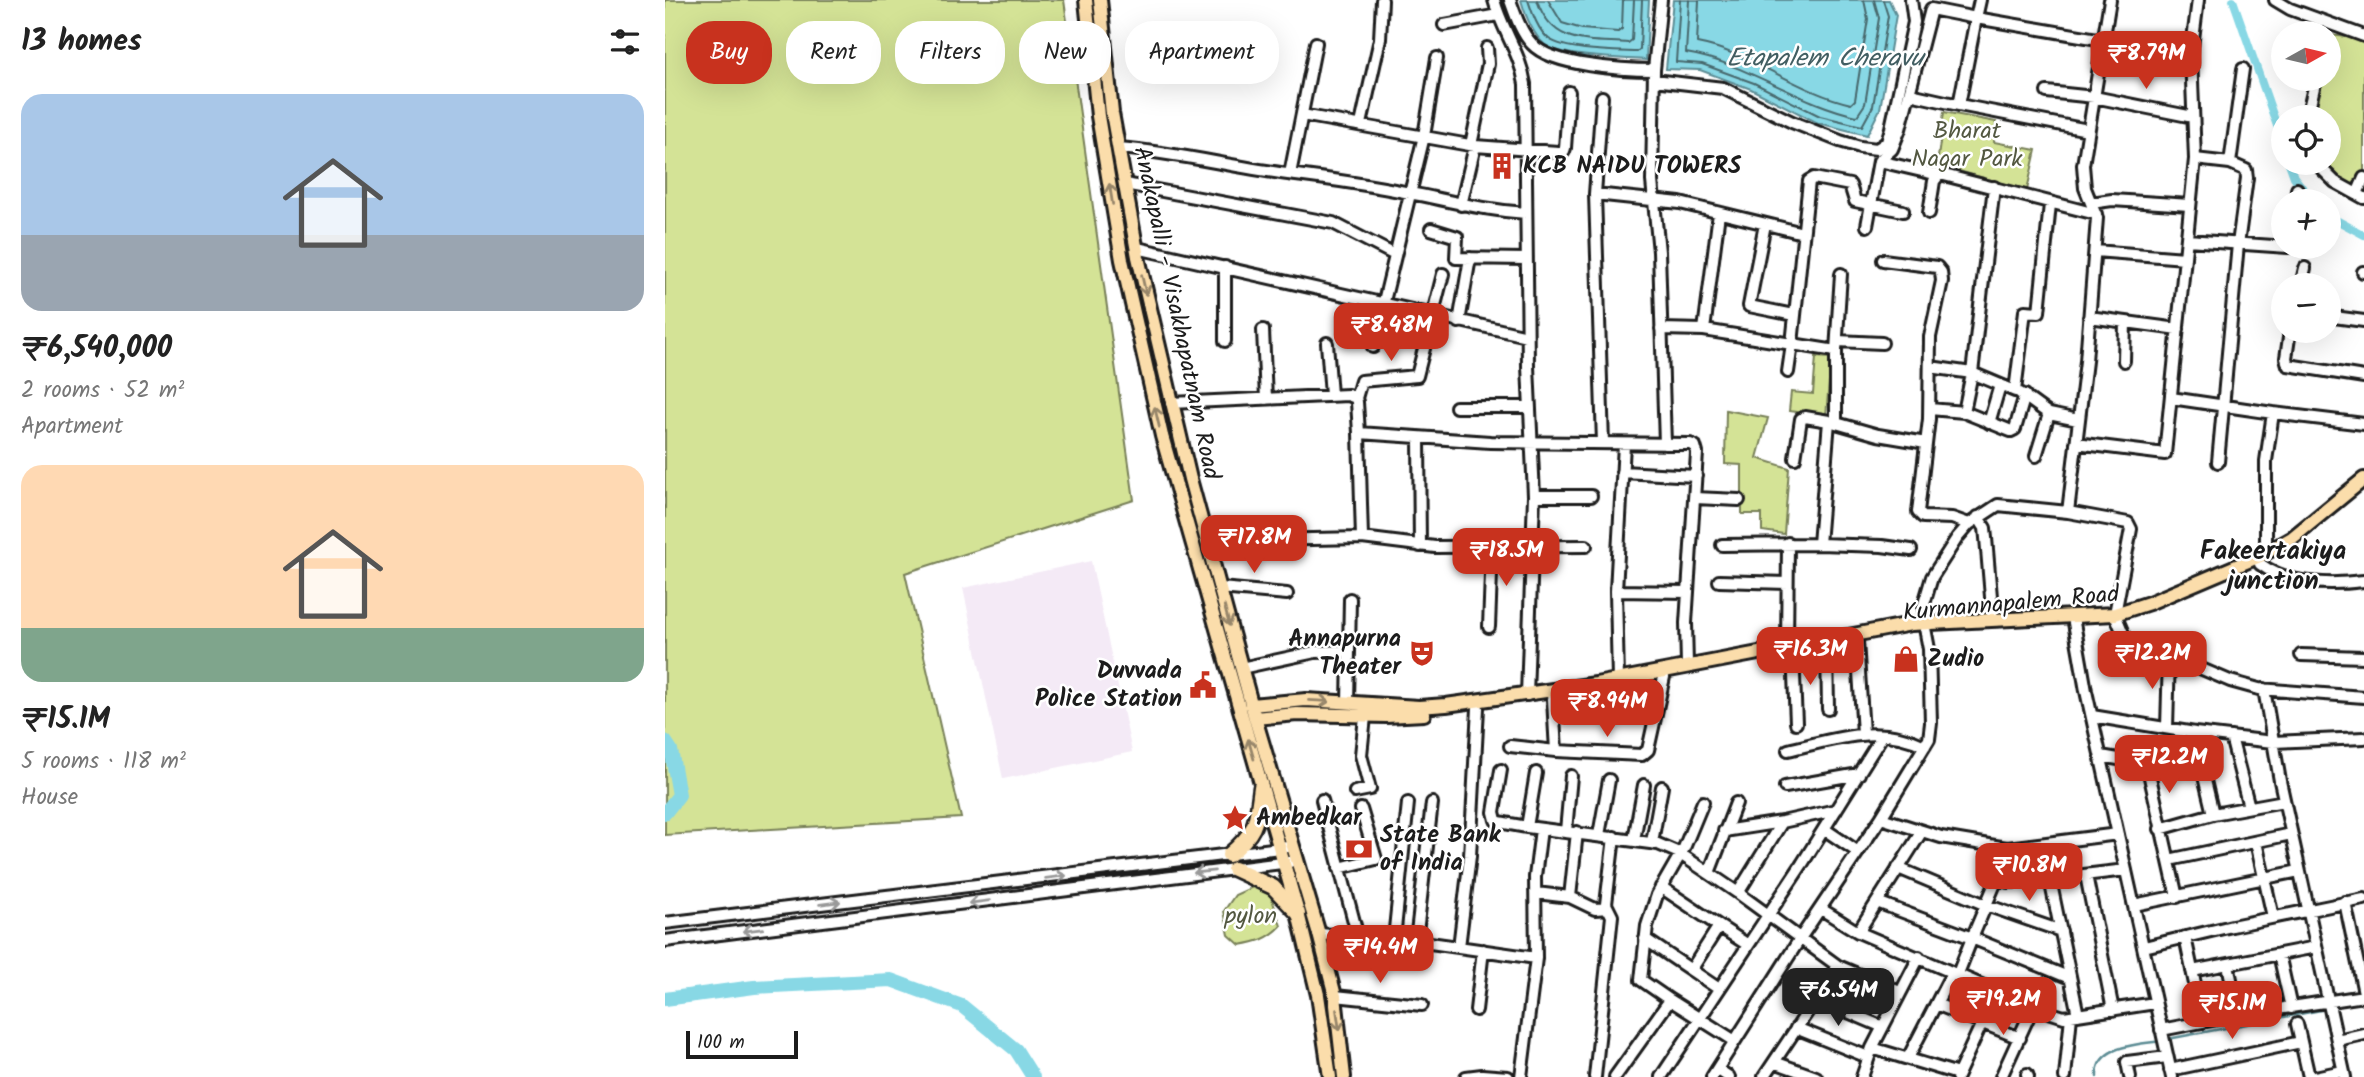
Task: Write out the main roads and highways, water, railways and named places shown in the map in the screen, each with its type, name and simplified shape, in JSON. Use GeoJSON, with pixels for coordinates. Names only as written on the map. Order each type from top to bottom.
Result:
{"type":"FeatureCollection","features":[{"type":"Feature","properties":{"kind":"highway"},"geometry":{"type":"LineString","coordinates":[[1261,787],[1254,829],[1231,862],[1273,887],[1298,913]]}},
{"type":"Feature","properties":{"kind":"main road","name":"Anakapalli - Visakhapatnam Road"},"geometry":{"type":"LineString","coordinates":[[1086,0],[1098,116],[1122,260],[1161,436],[1261,787],[1286,847]]}},
{"type":"Feature","properties":{"kind":"main road","name":"Anakapalli - Visakhapatnam Road"},"geometry":{"type":"LineString","coordinates":[[1100,0],[1112,113],[1137,248],[1190,479],[1255,718],[1290,862],[1298,913],[1318,995],[1330,1077]]}},
{"type":"Feature","properties":{"kind":"main road"},"geometry":{"type":"LineString","coordinates":[[1174,483],[1190,479]]}},
{"type":"Feature","properties":{"kind":"main road"},"geometry":{"type":"LineString","coordinates":[[2263,559],[2364,479]]}},
{"type":"Feature","properties":{"kind":"main road","name":"Kurmannapalem Road"},"geometry":{"type":"LineString","coordinates":[[1255,718],[1365,710],[1411,715],[1478,708],[1553,699],[1790,650],[1857,641],[1925,627],[2130,617],[2263,559],[2298,540],[2364,487]]}},
{"type":"Feature","properties":{"kind":"main road"},"geometry":{"type":"LineString","coordinates":[[1251,705],[1306,700],[1348,703],[1365,710],[1419,707],[1527,695],[1687,665],[1925,627],[1993,620],[2073,620]]}},
{"type":"Feature","properties":{"kind":"main road","name":"Anakapalli - Visakhapatnam Road"},"geometry":{"type":"LineString","coordinates":[[1290,862],[1319,933],[1335,996],[1344,1077]]}},
{"type":"Feature","properties":{"kind":"water"},"geometry":{"type":"Polygon","coordinates":[[[1521,0],[1649,0],[1646,60],[1577,55],[1552,49],[1536,34],[1521,0]]]}},
{"type":"Feature","properties":{"kind":"water","name":"Etapalem Cheravu"},"geometry":{"type":"Polygon","coordinates":[[[1673,0],[1889,0],[1896,15],[1880,109],[1867,135],[1818,123],[1751,89],[1700,70],[1666,69],[1673,0]]]}},
{"type":"Feature","properties":{"kind":"waterway"},"geometry":{"type":"LineString","coordinates":[[2233,0],[2271,109]]}},
{"type":"Feature","properties":{"kind":"waterway"},"geometry":{"type":"LineString","coordinates":[[2293,175],[2304,189]]}},
{"type":"Feature","properties":{"kind":"waterway"},"geometry":{"type":"LineString","coordinates":[[2341,223],[2364,235]]}},
{"type":"Feature","properties":{"kind":"waterway"},"geometry":{"type":"LineString","coordinates":[[665,741],[671,750],[679,795],[665,813]]}},
{"type":"Feature","properties":{"kind":"waterway"},"geometry":{"type":"LineString","coordinates":[[665,999],[754,987],[891,980],[962,1006],[1016,1050],[1033,1077]]}},
{"type":"Feature","properties":{"kind":"waterway"},"geometry":{"type":"LineString","coordinates":[[2333,1007],[2361,1002]]}},
{"type":"Feature","properties":{"kind":"waterway"},"geometry":{"type":"LineString","coordinates":[[2168,1039],[2326,1009]]}},
{"type":"Feature","properties":{"kind":"waterway"},"geometry":{"type":"LineString","coordinates":[[2097,1077],[2098,1066],[2111,1052],[2131,1045],[2162,1041]]}},
{"type":"Feature","properties":{"kind":"place","name":"KCB NAIDU TOWERS"},"geometry":{"type":"Point","coordinates":[1502,166]}},
{"type":"Feature","properties":{"kind":"place","name":"Annapurna Theater"},"geometry":{"type":"Point","coordinates":[1422,653]}},
{"type":"Feature","properties":{"kind":"place","name":"Zudio"},"geometry":{"type":"Point","coordinates":[1906,659]}},
{"type":"Feature","properties":{"kind":"place","name":"Duvvada Police Station"},"geometry":{"type":"Point","coordinates":[1203,685]}},
{"type":"Feature","properties":{"kind":"place","name":"Ambedkar"},"geometry":{"type":"Point","coordinates":[1235,818]}},
{"type":"Feature","properties":{"kind":"place","name":"State Bank of India"},"geometry":{"type":"Point","coordinates":[1359,849]}},
{"type":"Feature","properties":{"kind":"district","name":"Fakeertakiya junction"},"geometry":{"type":"Point","coordinates":[2273,567]}},
{"type":"Feature","properties":{"kind":"park label","name":"Bharat Nagar Park"},"geometry":{"type":"Point","coordinates":[1967,145]}},
{"type":"Feature","properties":{"kind":"park label","name":"pylon"},"geometry":{"type":"Point","coordinates":[1251,916]}}]}
